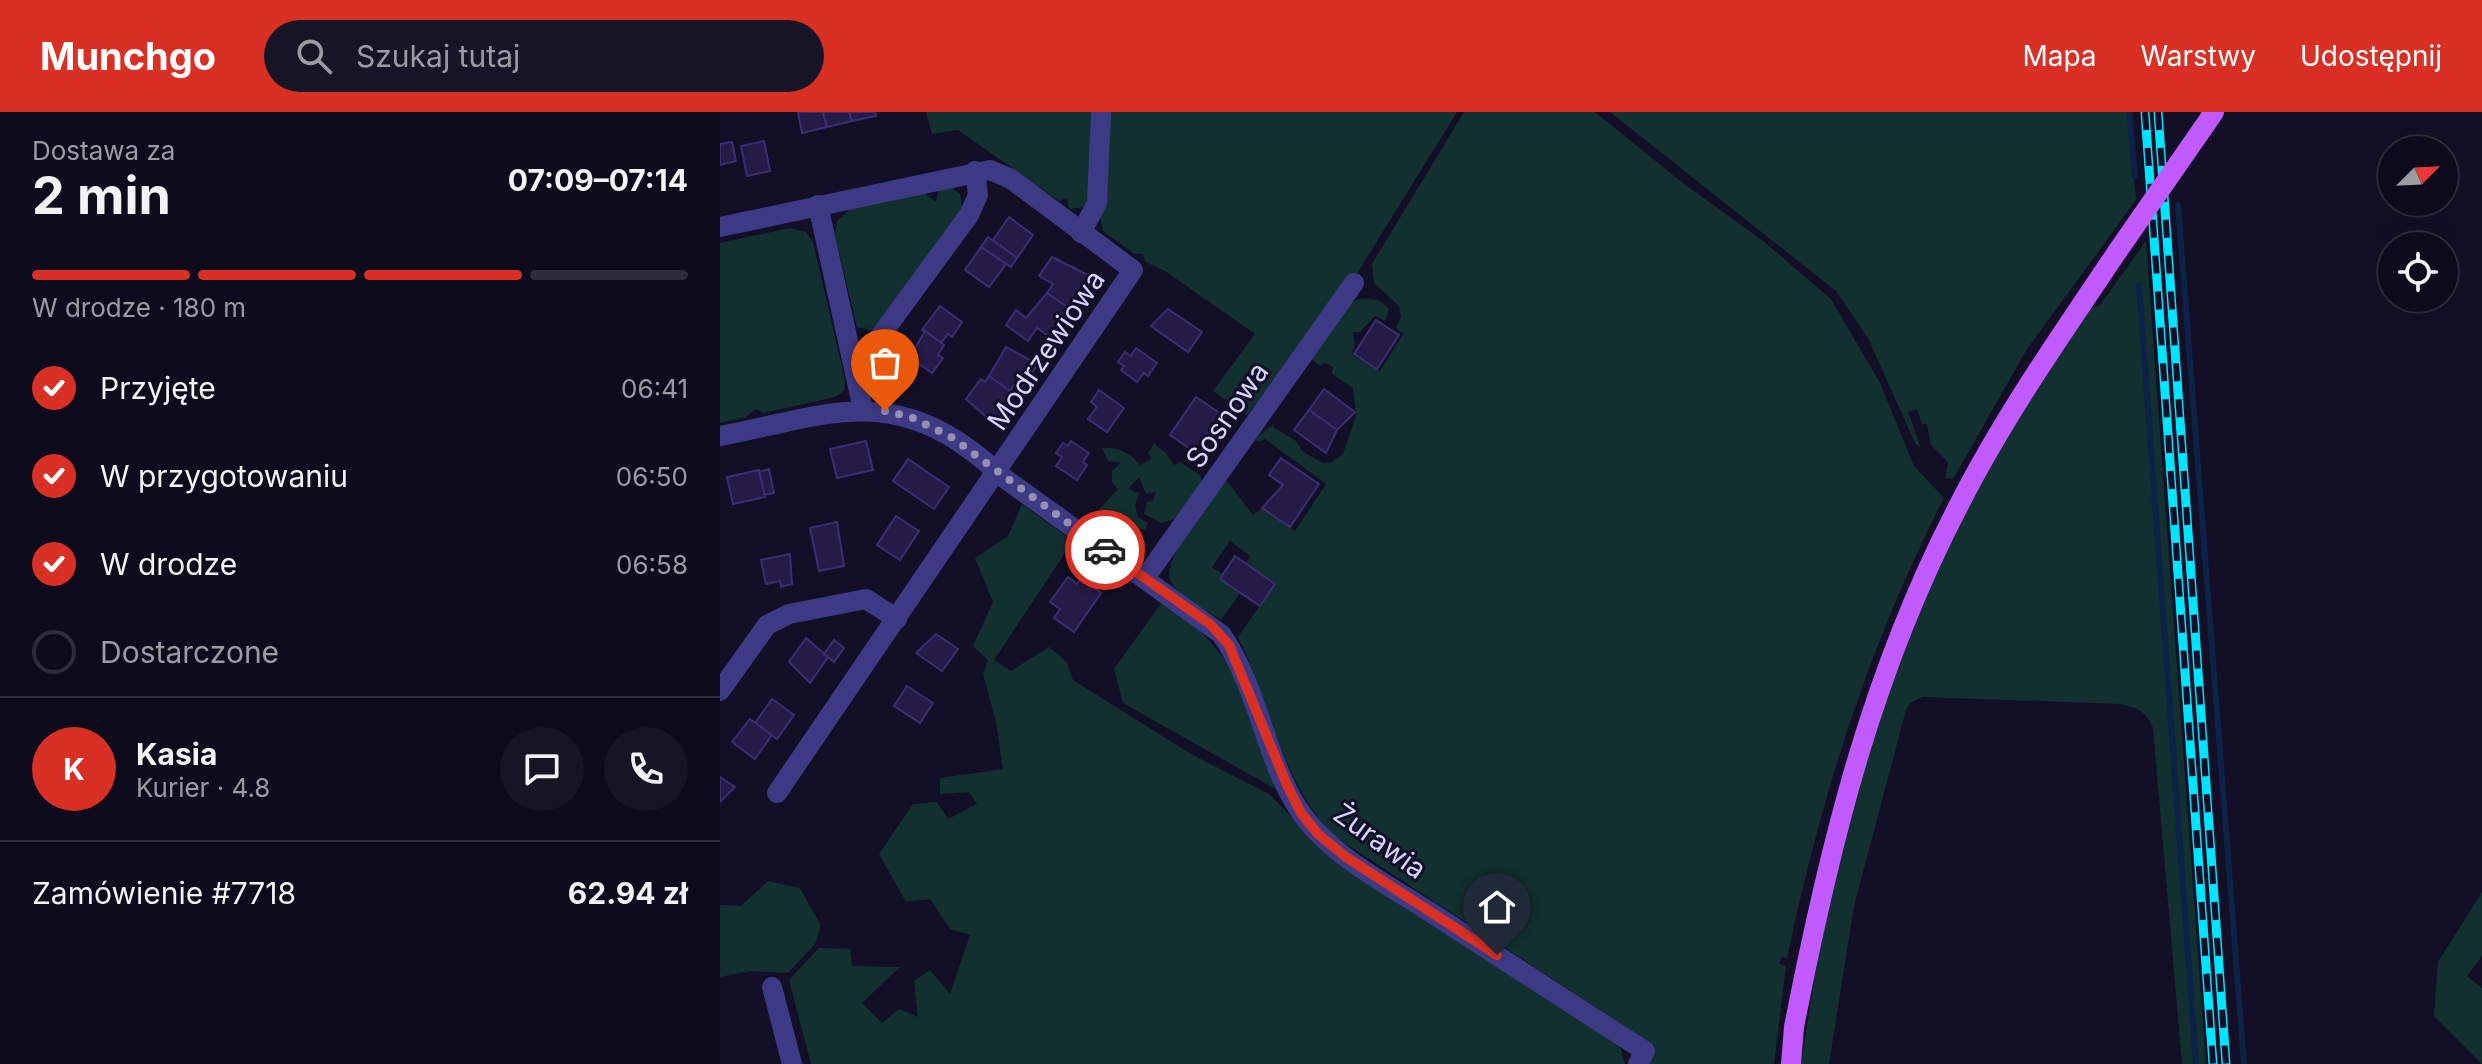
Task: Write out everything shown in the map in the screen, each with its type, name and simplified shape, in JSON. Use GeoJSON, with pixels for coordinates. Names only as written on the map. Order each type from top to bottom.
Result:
{"type":"FeatureCollection","features":[{"type":"Feature","properties":{"kind":"main road"},"geometry":{"type":"LineString","coordinates":[[1791,1064],[1796,1012],[1835,832],[1881,684],[1924,577],[1966,492],[2032,380],[2208,120]]}},
{"type":"Feature","properties":{"kind":"street"},"geometry":{"type":"LineString","coordinates":[[1081,233],[1097,203],[1101,112]]}},
{"type":"Feature","properties":{"kind":"street","name":"Modrzewiowa"},"geometry":{"type":"LineString","coordinates":[[720,227],[990,170],[1003,174],[1133,270],[777,793]]}},
{"type":"Feature","properties":{"kind":"street"},"geometry":{"type":"LineString","coordinates":[[851,355],[868,348],[881,335],[969,215],[978,195],[975,171]]}},
{"type":"Feature","properties":{"kind":"street"},"geometry":{"type":"LineString","coordinates":[[818,205],[863,409]]}},
{"type":"Feature","properties":{"kind":"street","name":"Sosnowa"},"geometry":{"type":"LineString","coordinates":[[1145,578],[1354,283]]}},
{"type":"Feature","properties":{"kind":"street"},"geometry":{"type":"LineString","coordinates":[[720,436],[863,409],[911,417],[983,459],[997,473],[1145,578]]}},
{"type":"Feature","properties":{"kind":"street","name":"Żurawia"},"geometry":{"type":"LineString","coordinates":[[1145,578],[1221,634],[1240,668],[1287,785],[1301,813],[1318,834],[1346,857],[1645,1051],[1638,1064]]}},
{"type":"Feature","properties":{"kind":"street"},"geometry":{"type":"LineString","coordinates":[[720,691],[767,625],[789,614],[866,599],[897,619]]}},
{"type":"Feature","properties":{"kind":"street"},"geometry":{"type":"LineString","coordinates":[[772,987],[792,1064]]}},
{"type":"Feature","properties":{"kind":"green space"},"geometry":{"type":"Polygon","coordinates":[[[926,112],[1094,112],[1091,197],[1085,207],[1069,209],[1067,198],[1059,201],[958,130],[932,134],[926,112]]]}},
{"type":"Feature","properties":{"kind":"green space"},"geometry":{"type":"Polygon","coordinates":[[[1109,112],[1457,112],[1353,280],[1247,415],[1213,391],[1255,334],[1165,271],[1145,262],[1143,254],[1134,254],[1103,231],[1100,218],[1109,112]]]}},
{"type":"Feature","properties":{"kind":"green space"},"geometry":{"type":"Polygon","coordinates":[[[1464,112],[1595,112],[1684,184],[1762,240],[1831,299],[1880,383],[1914,466],[1944,498],[1892,609],[1831,781],[1787,959],[1782,956],[1779,964],[1786,966],[1774,1064],[1647,1064],[1655,1046],[1334,836],[1301,792],[1238,637],[1275,584],[1246,564],[1250,556],[1230,541],[1212,567],[1223,574],[1220,579],[1240,593],[1221,620],[1187,598],[1171,582],[1169,572],[1179,545],[1226,480],[1253,515],[1262,508],[1295,531],[1326,484],[1265,439],[1257,442],[1256,438],[1274,424],[1273,427],[1296,441],[1303,452],[1323,463],[1332,462],[1343,454],[1356,416],[1353,388],[1332,374],[1333,367],[1325,363],[1320,366],[1310,358],[1350,302],[1371,299],[1386,305],[1389,310],[1385,321],[1375,316],[1360,332],[1353,332],[1355,344],[1352,355],[1380,371],[1403,334],[1396,328],[1401,317],[1399,306],[1374,283],[1372,264],[1464,112]]]}},
{"type":"Feature","properties":{"kind":"green space"},"geometry":{"type":"Polygon","coordinates":[[[1610,112],[2129,112],[2136,200],[2027,349],[1953,479],[1945,478],[1948,462],[1931,445],[1927,424],[1922,424],[1917,409],[1908,412],[1921,448],[1915,443],[1868,338],[1836,291],[1610,112]]]}},
{"type":"Feature","properties":{"kind":"green space"},"geometry":{"type":"Polygon","coordinates":[[[951,187],[960,194],[962,209],[875,331],[857,327],[835,235],[837,221],[850,209],[923,192],[936,202],[939,188],[951,187]]]}},
{"type":"Feature","properties":{"kind":"green space"},"geometry":{"type":"Polygon","coordinates":[[[790,228],[806,232],[813,242],[845,380],[844,391],[835,397],[763,413],[756,409],[746,417],[720,423],[720,243],[790,228]]]}},
{"type":"Feature","properties":{"kind":"green space"},"geometry":{"type":"Polygon","coordinates":[[[2146,241],[2206,1064],[2182,1064],[2153,728],[2144,714],[2120,704],[1923,697],[1910,703],[1906,710],[1854,906],[1829,1064],[1801,1064],[1828,895],[1882,708],[1931,583],[2005,439],[2090,309],[2100,305],[2146,241]]]}},
{"type":"Feature","properties":{"kind":"green space"},"geometry":{"type":"Polygon","coordinates":[[[1154,444],[1165,452],[1174,465],[1180,462],[1200,475],[1202,481],[1186,515],[1161,523],[1144,514],[1147,502],[1153,501],[1156,492],[1146,494],[1139,477],[1128,489],[1139,493],[1135,505],[1138,517],[1148,523],[1145,530],[1138,528],[1130,533],[1137,539],[1143,536],[1147,545],[1141,550],[1130,549],[1125,538],[1116,542],[1086,524],[1118,489],[1112,482],[1112,471],[1121,463],[1108,461],[1102,448],[1123,451],[1140,465],[1152,459],[1148,453],[1154,444]]]}},
{"type":"Feature","properties":{"kind":"green space"},"geometry":{"type":"Polygon","coordinates":[[[1022,504],[1073,541],[994,660],[1011,671],[1049,647],[1066,661],[1073,680],[1191,754],[1269,794],[1334,860],[1619,1043],[1625,1064],[811,1064],[789,980],[819,948],[850,949],[852,966],[900,967],[862,1003],[882,1023],[899,1009],[918,1017],[914,981],[930,970],[950,994],[970,935],[950,929],[930,899],[906,902],[879,854],[913,804],[937,802],[948,819],[977,804],[969,792],[940,794],[940,778],[1003,769],[996,722],[983,674],[988,660],[973,646],[993,602],[975,558],[1008,536],[1022,504]]]}},
{"type":"Feature","properties":{"kind":"green space"},"geometry":{"type":"Polygon","coordinates":[[[1162,602],[1193,622],[1229,664],[1279,791],[1123,703],[1114,669],[1162,602]]]}},
{"type":"Feature","properties":{"kind":"green space"},"geometry":{"type":"Polygon","coordinates":[[[768,881],[800,888],[821,926],[815,944],[788,973],[751,971],[720,977],[720,905],[741,906],[768,881]]]}},
{"type":"Feature","properties":{"kind":"green space"},"geometry":{"type":"Polygon","coordinates":[[[2482,892],[2482,956],[2467,976],[2482,988],[2482,1064],[2434,1016],[2438,962],[2482,892]]]}},
{"type":"Feature","properties":{"kind":"building"},"geometry":{"type":"Polygon","coordinates":[[[798,112],[823,112],[827,127],[802,133],[798,112]]]}},
{"type":"Feature","properties":{"kind":"building"},"geometry":{"type":"Polygon","coordinates":[[[823,112],[849,112],[852,121],[827,127],[823,112]]]}},
{"type":"Feature","properties":{"kind":"building"},"geometry":{"type":"Polygon","coordinates":[[[849,112],[875,112],[876,116],[852,121],[849,112]]]}},
{"type":"Feature","properties":{"kind":"building"},"geometry":{"type":"Polygon","coordinates":[[[764,141],[770,171],[747,176],[741,146],[764,141]]]}},
{"type":"Feature","properties":{"kind":"building"},"geometry":{"type":"Polygon","coordinates":[[[732,142],[736,161],[720,165],[720,144],[732,142]]]}},
{"type":"Feature","properties":{"kind":"building"},"geometry":{"type":"Polygon","coordinates":[[[1009,217],[1033,235],[1017,258],[993,240],[1009,217]]]}},
{"type":"Feature","properties":{"kind":"building"},"geometry":{"type":"Polygon","coordinates":[[[988,237],[1017,258],[1011,267],[981,247],[988,237]]]}},
{"type":"Feature","properties":{"kind":"building"},"geometry":{"type":"Polygon","coordinates":[[[981,247],[1006,264],[989,287],[965,270],[981,247]]]}},
{"type":"Feature","properties":{"kind":"building"},"geometry":{"type":"Polygon","coordinates":[[[1052,257],[1096,279],[1080,302],[1077,300],[1070,309],[1047,293],[1053,284],[1039,276],[1052,257]]]}},
{"type":"Feature","properties":{"kind":"building"},"geometry":{"type":"Polygon","coordinates":[[[1047,293],[1070,309],[1066,315],[1070,317],[1054,340],[1037,328],[1028,341],[1006,325],[1016,310],[1026,318],[1047,293]]]}},
{"type":"Feature","properties":{"kind":"building"},"geometry":{"type":"Polygon","coordinates":[[[940,306],[962,322],[952,337],[948,334],[941,343],[922,330],[940,306]]]}},
{"type":"Feature","properties":{"kind":"building"},"geometry":{"type":"Polygon","coordinates":[[[1168,309],[1202,332],[1188,352],[1151,326],[1168,309]]]}},
{"type":"Feature","properties":{"kind":"building"},"geometry":{"type":"Polygon","coordinates":[[[1376,320],[1399,335],[1377,369],[1354,354],[1376,320]]]}},
{"type":"Feature","properties":{"kind":"building"},"geometry":{"type":"Polygon","coordinates":[[[925,331],[944,345],[938,355],[943,358],[932,373],[910,357],[925,331]]]}},
{"type":"Feature","properties":{"kind":"building"},"geometry":{"type":"Polygon","coordinates":[[[1006,347],[1038,364],[1022,387],[1016,382],[1010,391],[989,376],[1006,347]]]}},
{"type":"Feature","properties":{"kind":"building"},"geometry":{"type":"Polygon","coordinates":[[[1136,348],[1157,363],[1148,376],[1144,373],[1137,382],[1121,370],[1124,366],[1118,362],[1125,352],[1131,356],[1136,348]]]}},
{"type":"Feature","properties":{"kind":"building"},"geometry":{"type":"Polygon","coordinates":[[[989,376],[1010,391],[1005,398],[1009,401],[993,423],[966,399],[981,379],[985,382],[989,376]]]}},
{"type":"Feature","properties":{"kind":"building"},"geometry":{"type":"Polygon","coordinates":[[[1324,389],[1355,412],[1337,430],[1309,410],[1324,389]]]}},
{"type":"Feature","properties":{"kind":"building"},"geometry":{"type":"Polygon","coordinates":[[[1099,390],[1124,408],[1107,432],[1088,419],[1097,407],[1091,402],[1099,390]]]}},
{"type":"Feature","properties":{"kind":"building"},"geometry":{"type":"Polygon","coordinates":[[[1196,397],[1221,414],[1195,452],[1170,435],[1196,397]]]}},
{"type":"Feature","properties":{"kind":"building"},"geometry":{"type":"Polygon","coordinates":[[[1309,410],[1337,430],[1326,453],[1294,430],[1309,410]]]}},
{"type":"Feature","properties":{"kind":"building"},"geometry":{"type":"Polygon","coordinates":[[[866,441],[873,470],[837,478],[830,449],[866,441]]]}},
{"type":"Feature","properties":{"kind":"building"},"geometry":{"type":"Polygon","coordinates":[[[1071,441],[1089,453],[1083,462],[1087,465],[1077,480],[1056,466],[1062,457],[1056,453],[1063,443],[1068,446],[1071,441]]]}},
{"type":"Feature","properties":{"kind":"building"},"geometry":{"type":"Polygon","coordinates":[[[1281,458],[1319,484],[1290,527],[1262,508],[1283,485],[1269,475],[1281,458]]]}},
{"type":"Feature","properties":{"kind":"building"},"geometry":{"type":"Polygon","coordinates":[[[908,459],[949,487],[934,509],[893,481],[908,459]]]}},
{"type":"Feature","properties":{"kind":"building"},"geometry":{"type":"Polygon","coordinates":[[[769,469],[774,493],[764,495],[759,472],[769,469]]]}},
{"type":"Feature","properties":{"kind":"building"},"geometry":{"type":"Polygon","coordinates":[[[759,470],[765,497],[733,504],[727,477],[759,470]]]}},
{"type":"Feature","properties":{"kind":"building"},"geometry":{"type":"Polygon","coordinates":[[[896,516],[919,531],[900,560],[877,545],[896,516]]]}},
{"type":"Feature","properties":{"kind":"building"},"geometry":{"type":"Polygon","coordinates":[[[837,522],[844,566],[819,571],[810,528],[837,522]]]}},
{"type":"Feature","properties":{"kind":"building"},"geometry":{"type":"Polygon","coordinates":[[[790,554],[792,584],[781,587],[780,581],[766,584],[761,560],[790,554]]]}},
{"type":"Feature","properties":{"kind":"building"},"geometry":{"type":"Polygon","coordinates":[[[1235,556],[1275,584],[1260,606],[1220,579],[1235,556]]]}},
{"type":"Feature","properties":{"kind":"building"},"geometry":{"type":"Polygon","coordinates":[[[1068,577],[1077,584],[1081,579],[1101,593],[1074,632],[1054,618],[1060,609],[1050,602],[1068,577]]]}},
{"type":"Feature","properties":{"kind":"building"},"geometry":{"type":"Polygon","coordinates":[[[936,634],[958,649],[942,671],[916,653],[936,634]]]}},
{"type":"Feature","properties":{"kind":"building"},"geometry":{"type":"Polygon","coordinates":[[[806,638],[828,657],[810,683],[789,662],[806,638]]]}},
{"type":"Feature","properties":{"kind":"building"},"geometry":{"type":"Polygon","coordinates":[[[834,640],[844,648],[834,662],[824,654],[834,640]]]}},
{"type":"Feature","properties":{"kind":"building"},"geometry":{"type":"Polygon","coordinates":[[[907,686],[933,703],[920,723],[894,706],[907,686]]]}},
{"type":"Feature","properties":{"kind":"building"},"geometry":{"type":"Polygon","coordinates":[[[772,699],[794,715],[777,739],[755,723],[772,699]]]}},
{"type":"Feature","properties":{"kind":"building"},"geometry":{"type":"Polygon","coordinates":[[[750,719],[772,735],[755,759],[732,742],[750,719]]]}},
{"type":"Feature","properties":{"kind":"building"},"geometry":{"type":"Polygon","coordinates":[[[720,777],[735,787],[720,802],[720,777]]]}},
{"type":"Feature","properties":{"kind":"waterway"},"geometry":{"type":"LineString","coordinates":[[2129,112],[2135,176]]}},
{"type":"Feature","properties":{"kind":"waterway"},"geometry":{"type":"LineString","coordinates":[[2178,205],[2244,1064]]}},
{"type":"Feature","properties":{"kind":"waterway"},"geometry":{"type":"LineString","coordinates":[[2139,285],[2196,1064]]}},
{"type":"Feature","properties":{"kind":"railway"},"geometry":{"type":"LineString","coordinates":[[2145,112],[2213,1064]]}},
{"type":"Feature","properties":{"kind":"railway"},"geometry":{"type":"LineString","coordinates":[[2158,112],[2226,1064]]}},
{"type":"Feature","properties":{"kind":"way so far"},"geometry":{"type":"LineString","coordinates":[[885,411],[911,417],[951,437],[1105,550]]}},
{"type":"Feature","properties":{"kind":"route"},"geometry":{"type":"LineString","coordinates":[[1105,550],[1221,634],[1240,668],[1287,785],[1301,813],[1318,834],[1346,857],[1497,955]]}}]}
